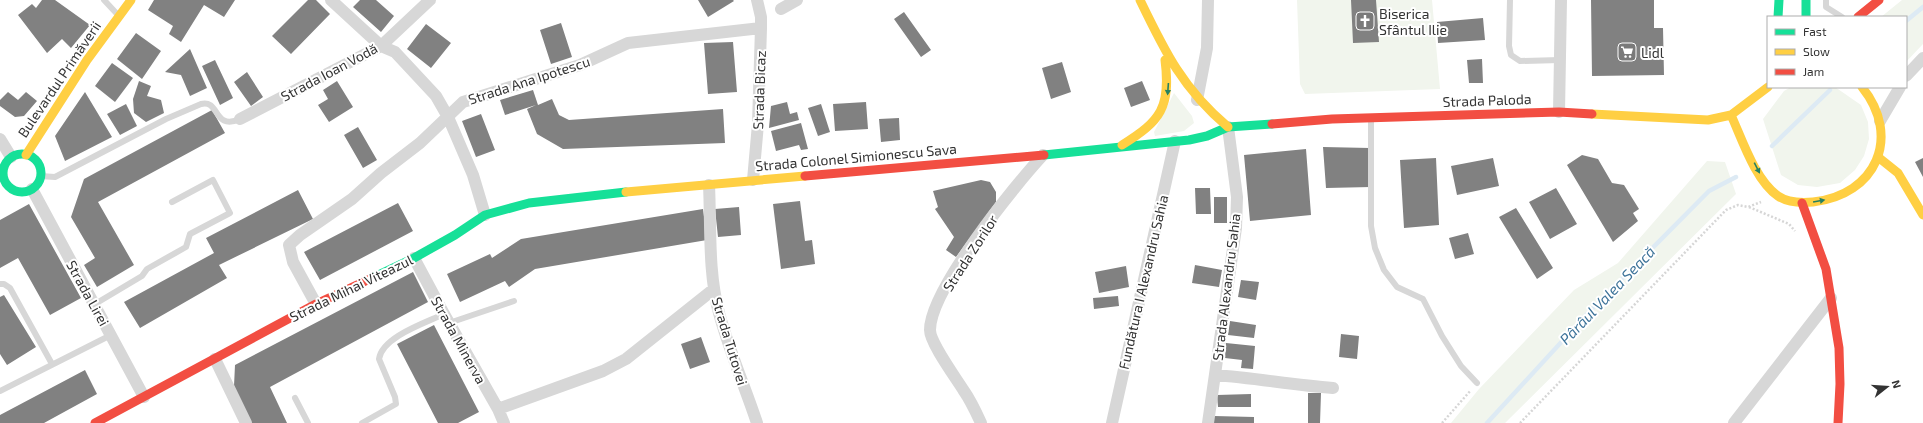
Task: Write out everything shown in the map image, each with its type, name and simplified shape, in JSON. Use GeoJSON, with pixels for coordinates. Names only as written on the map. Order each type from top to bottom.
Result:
{"type":"FeatureCollection","features":[{"type":"Feature","properties":{"kind":"main road","name":"Bulevardul Primăverii"},"geometry":{"type":"LineString","coordinates":[[26,155],[87,60],[131,0]]}},
{"type":"Feature","properties":{"kind":"main road"},"geometry":{"type":"LineString","coordinates":[[1140,0],[1163,51],[1182,81],[1197,100],[1228,127]]}},
{"type":"Feature","properties":{"kind":"main road"},"geometry":{"type":"LineString","coordinates":[[1778,16],[1779,0]]}},
{"type":"Feature","properties":{"kind":"main road"},"geometry":{"type":"LineString","coordinates":[[1806,0],[1806,16]]}},
{"type":"Feature","properties":{"kind":"main road"},"geometry":{"type":"LineString","coordinates":[[1859,16],[1879,0]]}},
{"type":"Feature","properties":{"kind":"main road"},"geometry":{"type":"LineString","coordinates":[[1117,148],[1150,127],[1160,114],[1168,95],[1168,78],[1163,51]]}},
{"type":"Feature","properties":{"kind":"main road","name":"Strada Paloda"},"geometry":{"type":"LineString","coordinates":[[1228,127],[1371,118],[1559,112],[1708,120],[1731,115],[1767,88]]}},
{"type":"Feature","properties":{"kind":"main road"},"geometry":{"type":"LineString","coordinates":[[1731,115],[1759,172],[1770,188],[1778,196],[1802,203],[1818,202],[1840,196],[1859,184],[1878,157],[1882,139],[1880,121],[1872,99],[1863,88]]}},
{"type":"Feature","properties":{"kind":"main road","name":"Strada Colonel Simionescu Sava"},"geometry":{"type":"LineString","coordinates":[[485,215],[529,203],[592,195],[1117,148],[1207,136],[1228,127]]}},
{"type":"Feature","properties":{"kind":"main road"},"geometry":{"type":"LineString","coordinates":[[15,155],[26,155],[31,157],[39,165],[39,181],[32,189],[22,192],[6,190],[3,172],[4,166],[11,157],[15,155]]}},
{"type":"Feature","properties":{"kind":"main road"},"geometry":{"type":"LineString","coordinates":[[1878,157],[1898,173],[1923,215]]}},
{"type":"Feature","properties":{"kind":"main road"},"geometry":{"type":"LineString","coordinates":[[1802,203],[1826,270],[1831,298],[1839,348],[1840,384],[1838,423]]}},
{"type":"Feature","properties":{"kind":"main road","name":"Strada Mihai Viteazul"},"geometry":{"type":"LineString","coordinates":[[95,423],[316,304],[414,258],[455,235],[485,215]]}},
{"type":"Feature","properties":{"kind":"street"},"geometry":{"type":"LineString","coordinates":[[331,0],[381,46],[394,52],[436,96],[448,117],[473,175],[485,215]]}},
{"type":"Feature","properties":{"kind":"street","name":"Strada Ioan Vodă"},"geometry":{"type":"LineString","coordinates":[[240,119],[381,46],[430,0]]}},
{"type":"Feature","properties":{"kind":"street","name":"Strada Bicaz"},"geometry":{"type":"LineString","coordinates":[[754,180],[758,124],[761,28],[761,17],[757,0]]}},
{"type":"Feature","properties":{"kind":"street"},"geometry":{"type":"LineString","coordinates":[[781,9],[797,0]]}},
{"type":"Feature","properties":{"kind":"street"},"geometry":{"type":"LineString","coordinates":[[1197,100],[1207,48],[1209,27],[1208,0]]}},
{"type":"Feature","properties":{"kind":"street"},"geometry":{"type":"LineString","coordinates":[[1559,112],[1561,0]]}},
{"type":"Feature","properties":{"kind":"street","name":"Strada Ana Ipotescu"},"geometry":{"type":"LineString","coordinates":[[316,304],[293,262],[289,245],[352,199],[381,173],[420,143],[463,102],[580,65],[628,43],[761,28]]}},
{"type":"Feature","properties":{"kind":"street"},"geometry":{"type":"LineString","coordinates":[[1907,75],[1923,58]]}},
{"type":"Feature","properties":{"kind":"street"},"geometry":{"type":"LineString","coordinates":[[1880,121],[1899,88]]}},
{"type":"Feature","properties":{"kind":"street","name":"Strada Alexandru Sahia"},"geometry":{"type":"LineString","coordinates":[[1208,423],[1236,228],[1237,197],[1228,127]]}},
{"type":"Feature","properties":{"kind":"street"},"geometry":{"type":"LineString","coordinates":[[0,139],[11,157]]}},
{"type":"Feature","properties":{"kind":"street","name":"Fundătura I Alexandru Sahia"},"geometry":{"type":"LineString","coordinates":[[1112,423],[1175,141]]}},
{"type":"Feature","properties":{"kind":"street","name":"Strada Zorilor"},"geometry":{"type":"LineString","coordinates":[[981,423],[965,392],[938,349],[930,330],[935,310],[947,285],[965,254],[1020,180],[1043,155]]}},
{"type":"Feature","properties":{"kind":"street","name":"Strada Tutovei"},"geometry":{"type":"LineString","coordinates":[[709,185],[714,289],[719,313],[757,423]]}},
{"type":"Feature","properties":{"kind":"street","name":"Strada Lirei"},"geometry":{"type":"LineString","coordinates":[[32,189],[144,397]]}},
{"type":"Feature","properties":{"kind":"street","name":"Strada Minerva"},"geometry":{"type":"LineString","coordinates":[[414,258],[446,319],[498,409],[504,423]]}},
{"type":"Feature","properties":{"kind":"street"},"geometry":{"type":"LineString","coordinates":[[498,409],[603,371],[626,359],[714,289]]}},
{"type":"Feature","properties":{"kind":"street"},"geometry":{"type":"LineString","coordinates":[[1734,423],[1831,298]]}},
{"type":"Feature","properties":{"kind":"street"},"geometry":{"type":"LineString","coordinates":[[215,359],[246,423]]}},
{"type":"Feature","properties":{"kind":"street"},"geometry":{"type":"LineString","coordinates":[[1215,375],[1261,379],[1286,385],[1333,388]]}},
{"type":"Feature","properties":{"kind":"lane"},"geometry":{"type":"LineString","coordinates":[[104,0],[119,16]]}},
{"type":"Feature","properties":{"kind":"lane"},"geometry":{"type":"LineString","coordinates":[[1510,0],[1509,46],[1511,55],[1520,61],[1560,60]]}},
{"type":"Feature","properties":{"kind":"lane"},"geometry":{"type":"LineString","coordinates":[[1826,0],[1826,7],[1840,16]]}},
{"type":"Feature","properties":{"kind":"lane"},"geometry":{"type":"LineString","coordinates":[[40,176],[55,177],[166,119],[201,104],[206,103],[212,105],[219,118],[225,122],[232,122],[240,119]]}},
{"type":"Feature","properties":{"kind":"lane"},"geometry":{"type":"LineString","coordinates":[[1371,118],[1371,226],[1375,248],[1384,270],[1397,287],[1423,299],[1442,336],[1460,366],[1477,383]]}},
{"type":"Feature","properties":{"kind":"lane"},"geometry":{"type":"LineString","coordinates":[[95,304],[142,276],[147,268],[186,247],[190,234],[230,212],[213,180],[172,202]]}},
{"type":"Feature","properties":{"kind":"lane"},"geometry":{"type":"LineString","coordinates":[[0,284],[4,284],[10,288],[52,364]]}},
{"type":"Feature","properties":{"kind":"lane"},"geometry":{"type":"LineString","coordinates":[[362,423],[396,404],[395,396],[378,359],[382,348],[409,331],[446,319],[514,301]]}},
{"type":"Feature","properties":{"kind":"lane"},"geometry":{"type":"LineString","coordinates":[[0,391],[111,335]]}},
{"type":"Feature","properties":{"kind":"lane"},"geometry":{"type":"LineString","coordinates":[[295,398],[308,423]]}},
{"type":"Feature","properties":{"kind":"path"},"geometry":{"type":"LineString","coordinates":[[1748,207],[1778,196]]}},
{"type":"Feature","properties":{"kind":"path"},"geometry":{"type":"LineString","coordinates":[[1520,423],[1726,210],[1738,206],[1748,207],[1789,224],[1798,235]]}},
{"type":"Feature","properties":{"kind":"path"},"geometry":{"type":"LineString","coordinates":[[1442,423],[1477,383]]}},
{"type":"Feature","properties":{"kind":"shaded area"},"geometry":{"type":"Polygon","coordinates":[[[1297,0],[1432,0],[1440,89],[1305,94],[1300,84],[1297,0]]]}},
{"type":"Feature","properties":{"kind":"shaded area"},"geometry":{"type":"Polygon","coordinates":[[[1902,0],[1923,0],[1923,44],[1907,61],[1907,16],[1882,16],[1902,0]]]}},
{"type":"Feature","properties":{"kind":"shaded area"},"geometry":{"type":"Polygon","coordinates":[[[1789,88],[1836,88],[1861,105],[1868,122],[1869,139],[1864,156],[1855,170],[1840,183],[1817,187],[1798,185],[1781,175],[1763,119],[1784,91],[1789,88]]]}},
{"type":"Feature","properties":{"kind":"shaded area"},"geometry":{"type":"Polygon","coordinates":[[[1174,93],[1192,116],[1194,123],[1184,131],[1155,136],[1154,132],[1174,93]]]}},
{"type":"Feature","properties":{"kind":"shaded area"},"geometry":{"type":"Polygon","coordinates":[[[1707,161],[1725,162],[1736,194],[1505,423],[1451,423],[1479,389],[1574,290],[1618,263],[1707,161]]]}},
{"type":"Feature","properties":{"kind":"building"},"geometry":{"type":"Polygon","coordinates":[[[42,0],[55,0],[90,25],[71,48],[62,39],[47,53],[18,15],[32,4],[36,8],[42,0]]]}},
{"type":"Feature","properties":{"kind":"building"},"geometry":{"type":"Polygon","coordinates":[[[154,0],[235,0],[224,17],[204,5],[181,42],[169,34],[173,26],[148,10],[154,0]]]}},
{"type":"Feature","properties":{"kind":"building"},"geometry":{"type":"Polygon","coordinates":[[[308,0],[316,0],[330,14],[291,54],[272,36],[308,0]]]}},
{"type":"Feature","properties":{"kind":"building"},"geometry":{"type":"Polygon","coordinates":[[[360,0],[376,0],[394,16],[381,32],[353,7],[360,0]]]}},
{"type":"Feature","properties":{"kind":"building"},"geometry":{"type":"Polygon","coordinates":[[[698,0],[733,0],[734,1],[708,17],[698,0]]]}},
{"type":"Feature","properties":{"kind":"building","name":"Biserica Sfântul Ilie"},"geometry":{"type":"Polygon","coordinates":[[[1351,0],[1376,0],[1379,42],[1353,43],[1351,0]]]}},
{"type":"Feature","properties":{"kind":"building","name":"Lidl"},"geometry":{"type":"Polygon","coordinates":[[[1591,0],[1654,0],[1654,28],[1663,28],[1664,75],[1592,76],[1591,0]]]}},
{"type":"Feature","properties":{"kind":"building"},"geometry":{"type":"Polygon","coordinates":[[[904,12],[931,50],[921,57],[894,19],[904,12]]]}},
{"type":"Feature","properties":{"kind":"building"},"geometry":{"type":"Polygon","coordinates":[[[1483,18],[1485,40],[1438,43],[1437,22],[1483,18]]]}},
{"type":"Feature","properties":{"kind":"building"},"geometry":{"type":"Polygon","coordinates":[[[561,23],[572,57],[551,64],[540,30],[561,23]]]}},
{"type":"Feature","properties":{"kind":"building"},"geometry":{"type":"Polygon","coordinates":[[[426,24],[451,43],[431,68],[407,49],[426,24]]]}},
{"type":"Feature","properties":{"kind":"building"},"geometry":{"type":"Polygon","coordinates":[[[136,33],[161,51],[142,79],[117,59],[136,33]]]}},
{"type":"Feature","properties":{"kind":"building"},"geometry":{"type":"Polygon","coordinates":[[[733,42],[737,92],[708,94],[704,43],[733,42]]]}},
{"type":"Feature","properties":{"kind":"building"},"geometry":{"type":"Polygon","coordinates":[[[190,49],[207,88],[190,96],[181,75],[165,72],[190,49]]]}},
{"type":"Feature","properties":{"kind":"building"},"geometry":{"type":"Polygon","coordinates":[[[1482,59],[1483,83],[1469,83],[1467,60],[1482,59]]]}},
{"type":"Feature","properties":{"kind":"building"},"geometry":{"type":"Polygon","coordinates":[[[215,60],[233,98],[220,105],[202,66],[215,60]]]}},
{"type":"Feature","properties":{"kind":"building"},"geometry":{"type":"Polygon","coordinates":[[[1062,62],[1071,92],[1051,99],[1042,68],[1062,62]]]}},
{"type":"Feature","properties":{"kind":"building"},"geometry":{"type":"Polygon","coordinates":[[[112,63],[133,78],[115,102],[95,86],[112,63]]]}},
{"type":"Feature","properties":{"kind":"building"},"geometry":{"type":"Polygon","coordinates":[[[247,72],[263,97],[251,106],[234,82],[247,72]]]}},
{"type":"Feature","properties":{"kind":"building"},"geometry":{"type":"Polygon","coordinates":[[[139,81],[151,86],[147,96],[161,100],[164,113],[146,122],[134,113],[133,99],[139,81]]]}},
{"type":"Feature","properties":{"kind":"building"},"geometry":{"type":"Polygon","coordinates":[[[337,81],[353,107],[329,122],[318,105],[328,99],[323,90],[337,81]]]}},
{"type":"Feature","properties":{"kind":"building"},"geometry":{"type":"Polygon","coordinates":[[[1142,81],[1150,100],[1131,107],[1124,88],[1142,81]]]}},
{"type":"Feature","properties":{"kind":"building"},"geometry":{"type":"Polygon","coordinates":[[[533,90],[538,105],[552,99],[559,115],[569,120],[723,109],[725,143],[563,149],[537,134],[527,109],[536,105],[505,115],[500,100],[533,90]]]}},
{"type":"Feature","properties":{"kind":"building"},"geometry":{"type":"Polygon","coordinates":[[[8,92],[18,100],[26,92],[37,101],[24,116],[15,117],[0,106],[0,100],[8,92]]]}},
{"type":"Feature","properties":{"kind":"building"},"geometry":{"type":"Polygon","coordinates":[[[85,92],[112,137],[65,161],[55,136],[85,92]]]}},
{"type":"Feature","properties":{"kind":"building"},"geometry":{"type":"Polygon","coordinates":[[[787,102],[790,114],[797,112],[799,120],[769,128],[771,106],[787,102]]]}},
{"type":"Feature","properties":{"kind":"building"},"geometry":{"type":"Polygon","coordinates":[[[866,102],[868,129],[835,131],[833,104],[866,102]]]}},
{"type":"Feature","properties":{"kind":"building"},"geometry":{"type":"Polygon","coordinates":[[[126,104],[137,126],[120,135],[107,114],[126,104]]]}},
{"type":"Feature","properties":{"kind":"building"},"geometry":{"type":"Polygon","coordinates":[[[821,104],[830,132],[818,136],[808,108],[821,104]]]}},
{"type":"Feature","properties":{"kind":"building"},"geometry":{"type":"Polygon","coordinates":[[[212,110],[225,133],[98,202],[134,265],[97,287],[84,265],[95,258],[71,217],[84,179],[212,110]]]}},
{"type":"Feature","properties":{"kind":"building"},"geometry":{"type":"Polygon","coordinates":[[[481,114],[495,150],[476,157],[462,121],[481,114]]]}},
{"type":"Feature","properties":{"kind":"building"},"geometry":{"type":"Polygon","coordinates":[[[899,118],[900,140],[881,142],[879,119],[899,118]]]}},
{"type":"Feature","properties":{"kind":"building"},"geometry":{"type":"Polygon","coordinates":[[[801,123],[808,149],[801,150],[799,145],[776,151],[771,131],[801,123]]]}},
{"type":"Feature","properties":{"kind":"building"},"geometry":{"type":"Polygon","coordinates":[[[358,127],[377,160],[363,168],[344,135],[358,127]]]}},
{"type":"Feature","properties":{"kind":"building"},"geometry":{"type":"Polygon","coordinates":[[[1323,147],[1370,148],[1371,187],[1326,188],[1323,147]]]}},
{"type":"Feature","properties":{"kind":"building"},"geometry":{"type":"Polygon","coordinates":[[[1306,149],[1311,215],[1250,221],[1244,155],[1306,149]]]}},
{"type":"Feature","properties":{"kind":"building"},"geometry":{"type":"Polygon","coordinates":[[[1582,155],[1598,159],[1612,183],[1624,185],[1639,209],[1633,213],[1638,221],[1613,242],[1567,165],[1582,155]]]}},
{"type":"Feature","properties":{"kind":"building"},"geometry":{"type":"Polygon","coordinates":[[[1436,158],[1439,225],[1404,228],[1400,160],[1436,158]]]}},
{"type":"Feature","properties":{"kind":"building"},"geometry":{"type":"Polygon","coordinates":[[[1493,158],[1499,186],[1457,195],[1451,166],[1493,158]]]}},
{"type":"Feature","properties":{"kind":"building"},"geometry":{"type":"Polygon","coordinates":[[[1923,158],[1923,177],[1915,162],[1923,158]]]}},
{"type":"Feature","properties":{"kind":"building"},"geometry":{"type":"Polygon","coordinates":[[[981,180],[990,182],[996,192],[996,202],[956,257],[946,250],[954,237],[935,209],[938,207],[933,191],[981,180]]]}},
{"type":"Feature","properties":{"kind":"building"},"geometry":{"type":"Polygon","coordinates":[[[1195,188],[1210,188],[1211,214],[1196,214],[1195,188]]]}},
{"type":"Feature","properties":{"kind":"building"},"geometry":{"type":"Polygon","coordinates":[[[1556,188],[1577,224],[1550,239],[1529,202],[1556,188]]]}},
{"type":"Feature","properties":{"kind":"building"},"geometry":{"type":"Polygon","coordinates":[[[298,190],[313,219],[219,265],[227,278],[140,328],[124,302],[214,253],[206,238],[298,190]]]}},
{"type":"Feature","properties":{"kind":"building"},"geometry":{"type":"Polygon","coordinates":[[[1214,197],[1227,197],[1227,223],[1214,223],[1214,197]]]}},
{"type":"Feature","properties":{"kind":"building"},"geometry":{"type":"Polygon","coordinates":[[[800,201],[805,241],[812,240],[815,264],[781,269],[773,204],[800,201]]]}},
{"type":"Feature","properties":{"kind":"building"},"geometry":{"type":"Polygon","coordinates":[[[398,203],[413,231],[320,280],[304,252],[398,203]]]}},
{"type":"Feature","properties":{"kind":"building"},"geometry":{"type":"Polygon","coordinates":[[[29,204],[81,298],[50,315],[18,258],[0,268],[0,220],[29,204]]]}},
{"type":"Feature","properties":{"kind":"building"},"geometry":{"type":"Polygon","coordinates":[[[739,207],[741,235],[718,237],[715,209],[739,207]]]}},
{"type":"Feature","properties":{"kind":"building"},"geometry":{"type":"Polygon","coordinates":[[[1516,208],[1553,268],[1537,279],[1499,217],[1516,208]]]}},
{"type":"Feature","properties":{"kind":"building"},"geometry":{"type":"Polygon","coordinates":[[[703,209],[707,240],[535,269],[509,287],[505,281],[460,302],[447,274],[490,254],[492,258],[521,239],[703,209]]]}},
{"type":"Feature","properties":{"kind":"building"},"geometry":{"type":"Polygon","coordinates":[[[1468,233],[1474,254],[1455,259],[1449,238],[1468,233]]]}},
{"type":"Feature","properties":{"kind":"building"},"geometry":{"type":"Polygon","coordinates":[[[1195,265],[1222,270],[1219,287],[1192,283],[1195,265]]]}},
{"type":"Feature","properties":{"kind":"building"},"geometry":{"type":"Polygon","coordinates":[[[1126,266],[1129,287],[1099,293],[1095,272],[1126,266]]]}},
{"type":"Feature","properties":{"kind":"building"},"geometry":{"type":"Polygon","coordinates":[[[413,272],[428,302],[270,387],[287,423],[251,423],[234,386],[235,365],[413,272]]]}},
{"type":"Feature","properties":{"kind":"building"},"geometry":{"type":"Polygon","coordinates":[[[1241,280],[1259,282],[1256,300],[1238,297],[1241,280]]]}},
{"type":"Feature","properties":{"kind":"building"},"geometry":{"type":"Polygon","coordinates":[[[4,295],[36,347],[7,365],[0,354],[0,297],[4,295]]]}},
{"type":"Feature","properties":{"kind":"building"},"geometry":{"type":"Polygon","coordinates":[[[1118,296],[1119,306],[1094,309],[1093,298],[1118,296]]]}},
{"type":"Feature","properties":{"kind":"building"},"geometry":{"type":"Polygon","coordinates":[[[1230,321],[1256,325],[1254,338],[1228,335],[1230,321]]]}},
{"type":"Feature","properties":{"kind":"building"},"geometry":{"type":"Polygon","coordinates":[[[434,325],[479,412],[458,423],[438,423],[397,344],[434,325]]]}},
{"type":"Feature","properties":{"kind":"building"},"geometry":{"type":"Polygon","coordinates":[[[1341,334],[1359,336],[1357,359],[1339,357],[1341,334]]]}},
{"type":"Feature","properties":{"kind":"building"},"geometry":{"type":"Polygon","coordinates":[[[701,337],[710,362],[690,369],[681,344],[701,337]]]}},
{"type":"Feature","properties":{"kind":"building"},"geometry":{"type":"Polygon","coordinates":[[[1226,343],[1255,346],[1253,369],[1241,368],[1242,360],[1225,358],[1226,343]]]}},
{"type":"Feature","properties":{"kind":"building"},"geometry":{"type":"Polygon","coordinates":[[[85,370],[97,394],[44,423],[0,423],[0,415],[85,370]]]}},
{"type":"Feature","properties":{"kind":"building"},"geometry":{"type":"Polygon","coordinates":[[[1308,393],[1321,393],[1320,423],[1308,423],[1308,393]]]}},
{"type":"Feature","properties":{"kind":"building"},"geometry":{"type":"Polygon","coordinates":[[[1251,394],[1251,407],[1218,407],[1217,395],[1251,394]]]}},
{"type":"Feature","properties":{"kind":"building"},"geometry":{"type":"Polygon","coordinates":[[[1214,416],[1254,417],[1254,423],[1214,423],[1214,416]]]}},
{"type":"Feature","properties":{"kind":"waterway","name":"Pârâul Valea Seacă"},"geometry":{"type":"LineString","coordinates":[[1907,20],[1923,7]]}},
{"type":"Feature","properties":{"kind":"waterway","name":"Pârâul Valea Seacă"},"geometry":{"type":"LineString","coordinates":[[1772,146],[1830,90]]}},
{"type":"Feature","properties":{"kind":"waterway","name":"Pârâul Valea Seacă"},"geometry":{"type":"LineString","coordinates":[[1487,423],[1588,313],[1709,191],[1736,177]]}},
{"type":"Feature","properties":{"kind":"traffic: fast"},"geometry":{"type":"LineString","coordinates":[[1778,16],[1779,0]]}},
{"type":"Feature","properties":{"kind":"traffic: fast"},"geometry":{"type":"LineString","coordinates":[[1806,0],[1806,16]]}},
{"type":"Feature","properties":{"kind":"traffic: fast"},"geometry":{"type":"LineString","coordinates":[[1044,155],[1189,140],[1207,136],[1228,127],[1272,124]]}},
{"type":"Feature","properties":{"kind":"traffic: fast"},"geometry":{"type":"LineString","coordinates":[[22,154],[32,157],[38,163],[41,173],[38,183],[32,189],[22,192],[12,189],[6,183],[3,173],[6,163],[12,157],[22,154]]}},
{"type":"Feature","properties":{"kind":"traffic: fast"},"geometry":{"type":"LineString","coordinates":[[372,278],[414,258],[455,235],[485,215],[529,203],[626,192]]}},
{"type":"Feature","properties":{"kind":"traffic: slow"},"geometry":{"type":"LineString","coordinates":[[26,155],[87,60],[131,0]]}},
{"type":"Feature","properties":{"kind":"traffic: slow"},"geometry":{"type":"LineString","coordinates":[[1140,0],[1176,69],[1212,113],[1228,127]]}},
{"type":"Feature","properties":{"kind":"traffic: slow"},"geometry":{"type":"LineString","coordinates":[[1122,145],[1146,128],[1160,111],[1166,90],[1165,60]]}},
{"type":"Feature","properties":{"kind":"traffic: slow"},"geometry":{"type":"LineString","coordinates":[[1592,114],[1708,120],[1731,115],[1767,88]]}},
{"type":"Feature","properties":{"kind":"traffic: slow"},"geometry":{"type":"LineString","coordinates":[[1731,115],[1756,170],[1770,189],[1778,196],[1786,200],[1813,202],[1835,197],[1853,188],[1867,176],[1876,161],[1881,144],[1880,125],[1874,106],[1863,88]]}},
{"type":"Feature","properties":{"kind":"traffic: slow"},"geometry":{"type":"LineString","coordinates":[[1878,157],[1898,173],[1923,215]]}},
{"type":"Feature","properties":{"kind":"traffic: slow"},"geometry":{"type":"LineString","coordinates":[[626,192],[805,176]]}},
{"type":"Feature","properties":{"kind":"traffic: jam"},"geometry":{"type":"LineString","coordinates":[[1859,16],[1879,0]]}},
{"type":"Feature","properties":{"kind":"traffic: jam"},"geometry":{"type":"LineString","coordinates":[[1272,124],[1332,119],[1559,112],[1592,114]]}},
{"type":"Feature","properties":{"kind":"traffic: jam"},"geometry":{"type":"LineString","coordinates":[[805,176],[1044,155]]}},
{"type":"Feature","properties":{"kind":"traffic: jam"},"geometry":{"type":"LineString","coordinates":[[1802,203],[1826,269],[1839,348],[1840,384],[1838,423]]}},
{"type":"Feature","properties":{"kind":"traffic: jam"},"geometry":{"type":"LineString","coordinates":[[95,423],[316,304],[372,278]]}},
{"type":"Feature","properties":{"kind":"place","name":"Biserica Sfântul Ilie"},"geometry":{"type":"Point","coordinates":[1365,21]}},
{"type":"Feature","properties":{"kind":"place","name":"Lidl"},"geometry":{"type":"Point","coordinates":[1627,52]}}]}
